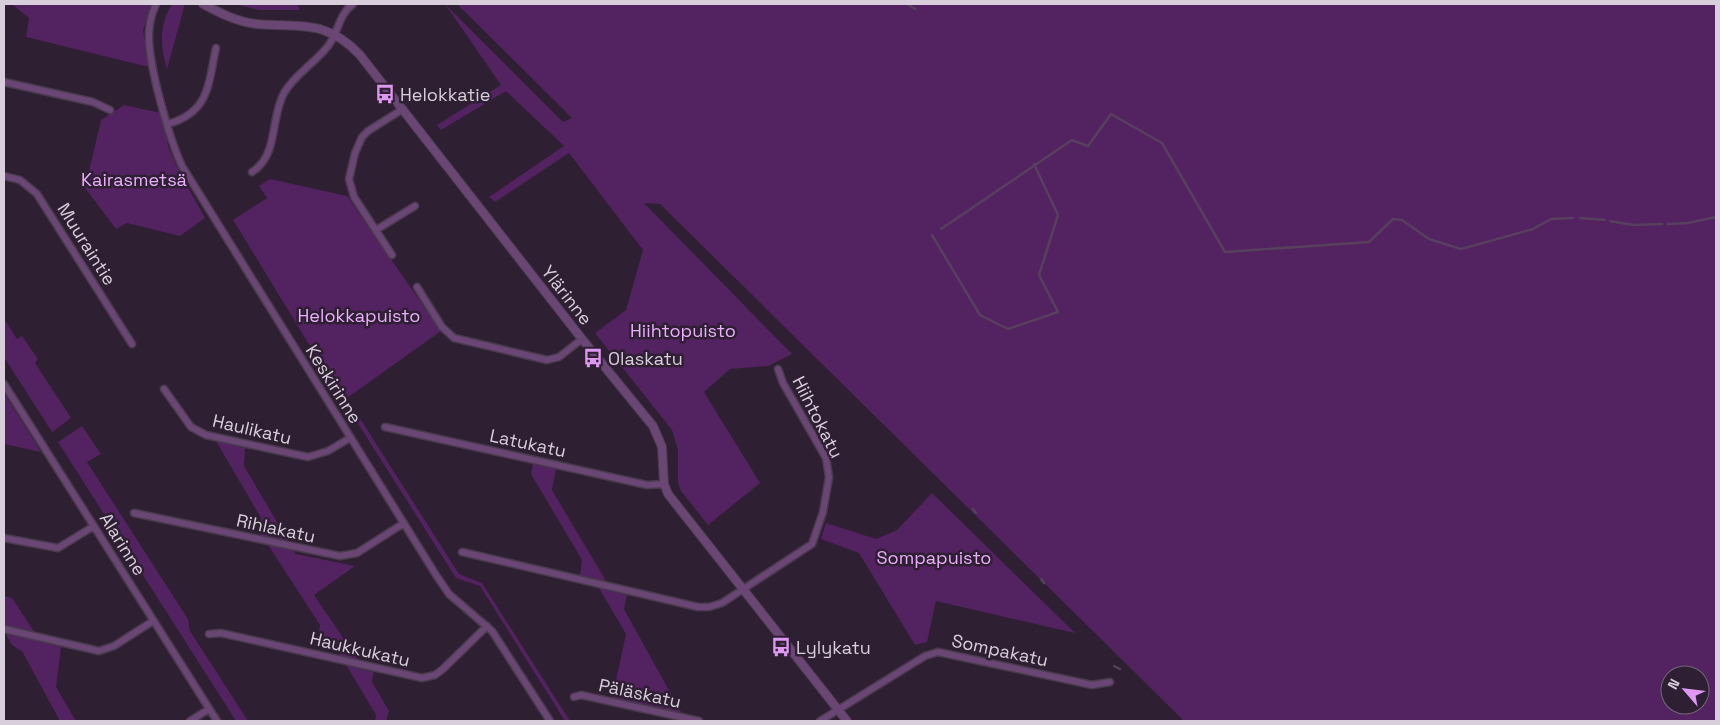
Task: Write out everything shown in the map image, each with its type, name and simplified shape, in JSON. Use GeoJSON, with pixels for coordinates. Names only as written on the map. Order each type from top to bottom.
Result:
{"type":"FeatureCollection","features":[{"type":"Feature","properties":{"kind":"street","name":"Keskirinne"},"geometry":{"type":"LineString","coordinates":[[156,4],[150,21],[149,42],[172,143],[182,166],[445,589],[487,626],[508,654],[550,721]]}},
{"type":"Feature","properties":{"kind":"street","name":"Ylärinne"},"geometry":{"type":"LineString","coordinates":[[203,4],[242,21],[258,24],[305,24],[334,34],[360,55],[582,339],[653,426],[662,447],[664,484],[676,506],[847,721]]}},
{"type":"Feature","properties":{"kind":"street"},"geometry":{"type":"LineString","coordinates":[[252,172],[262,164],[267,156],[278,106],[285,92],[297,76],[327,48],[341,18],[353,4]]}},
{"type":"Feature","properties":{"kind":"street"},"geometry":{"type":"LineString","coordinates":[[168,124],[190,114],[202,103],[216,48]]}},
{"type":"Feature","properties":{"kind":"street"},"geometry":{"type":"LineString","coordinates":[[4,82],[93,102],[110,110]]}},
{"type":"Feature","properties":{"kind":"street"},"geometry":{"type":"LineString","coordinates":[[392,255],[351,188],[352,164],[359,140],[365,133],[403,109]]}},
{"type":"Feature","properties":{"kind":"street","name":"Muuraintie"},"geometry":{"type":"LineString","coordinates":[[4,176],[20,180],[37,194],[132,344]]}},
{"type":"Feature","properties":{"kind":"street"},"geometry":{"type":"LineString","coordinates":[[376,230],[415,206]]}},
{"type":"Feature","properties":{"kind":"street"},"geometry":{"type":"LineString","coordinates":[[417,288],[445,331],[458,340],[547,360],[559,356],[582,339]]}},
{"type":"Feature","properties":{"kind":"street","name":"Hiihtokatu"},"geometry":{"type":"LineString","coordinates":[[743,590],[812,544],[822,516],[829,487],[829,469],[826,458],[783,383],[778,369]]}},
{"type":"Feature","properties":{"kind":"street","name":"Alarinne"},"geometry":{"type":"LineString","coordinates":[[4,384],[217,721]]}},
{"type":"Feature","properties":{"kind":"street","name":"Haulikatu"},"geometry":{"type":"LineString","coordinates":[[164,389],[191,427],[206,435],[308,457],[328,451],[350,438]]}},
{"type":"Feature","properties":{"kind":"street","name":"Latukatu"},"geometry":{"type":"LineString","coordinates":[[385,426],[647,485],[664,484]]}},
{"type":"Feature","properties":{"kind":"street","name":"Rihlakatu"},"geometry":{"type":"LineString","coordinates":[[134,513],[340,556],[357,553],[404,523]]}},
{"type":"Feature","properties":{"kind":"street"},"geometry":{"type":"LineString","coordinates":[[4,538],[58,548],[94,526]]}},
{"type":"Feature","properties":{"kind":"street"},"geometry":{"type":"LineString","coordinates":[[462,552],[704,608],[722,603],[743,590]]}},
{"type":"Feature","properties":{"kind":"street"},"geometry":{"type":"LineString","coordinates":[[4,629],[99,651],[114,646],[154,621]]}},
{"type":"Feature","properties":{"kind":"street","name":"Haukkukatu"},"geometry":{"type":"LineString","coordinates":[[209,634],[220,633],[422,678],[434,675],[443,669],[487,626]]}},
{"type":"Feature","properties":{"kind":"street","name":"Sompakatu"},"geometry":{"type":"LineString","coordinates":[[838,710],[925,656],[938,652],[1092,685],[1110,682]]}},
{"type":"Feature","properties":{"kind":"street","name":"Päläskatu"},"geometry":{"type":"LineString","coordinates":[[574,697],[590,697],[699,721]]}},
{"type":"Feature","properties":{"kind":"street"},"geometry":{"type":"LineString","coordinates":[[190,721],[209,709]]}},
{"type":"Feature","properties":{"kind":"street"},"geometry":{"type":"LineString","coordinates":[[820,721],[838,710]]}},
{"type":"Feature","properties":{"kind":"green space"},"geometry":{"type":"Polygon","coordinates":[[[12,4],[152,4],[143,30],[149,67],[26,37],[29,18],[12,4]]]}},
{"type":"Feature","properties":{"kind":"green space"},"geometry":{"type":"Polygon","coordinates":[[[172,4],[185,4],[167,69],[162,36],[165,20],[172,4]]]}},
{"type":"Feature","properties":{"kind":"green space"},"geometry":{"type":"Polygon","coordinates":[[[234,4],[297,4],[300,10],[259,10],[234,4]]]}},
{"type":"Feature","properties":{"kind":"green space","name":"Hiihtopuisto"},"geometry":{"type":"Polygon","coordinates":[[[445,4],[563,122],[572,118],[457,4],[1716,4],[1716,721],[1184,721],[660,204],[644,203],[792,354],[768,366],[730,369],[704,392],[760,483],[708,525],[681,491],[678,483],[678,450],[672,430],[595,333],[626,310],[643,250],[569,153],[495,202],[489,197],[564,146],[506,91],[441,130],[437,125],[501,85],[445,4]]]}},
{"type":"Feature","properties":{"kind":"green space","name":"Kairasmetsä"},"geometry":{"type":"Polygon","coordinates":[[[124,105],[161,113],[168,146],[176,165],[205,218],[180,236],[127,223],[116,229],[85,188],[101,120],[124,105]]]}},
{"type":"Feature","properties":{"kind":"green space","name":"Helokkapuisto"},"geometry":{"type":"Polygon","coordinates":[[[270,179],[347,196],[441,331],[347,398],[459,574],[482,583],[570,721],[565,721],[480,586],[456,578],[343,400],[233,220],[267,198],[259,186],[270,179]]]}},
{"type":"Feature","properties":{"kind":"green space"},"geometry":{"type":"Polygon","coordinates":[[[4,319],[17,339],[22,336],[38,359],[35,363],[71,418],[52,432],[4,357],[4,319]]]}},
{"type":"Feature","properties":{"kind":"green space"},"geometry":{"type":"Polygon","coordinates":[[[4,393],[41,452],[4,444],[4,393]]]}},
{"type":"Feature","properties":{"kind":"green space"},"geometry":{"type":"Polygon","coordinates":[[[82,426],[101,454],[87,462],[188,619],[190,631],[248,721],[236,721],[58,442],[82,426]]]}},
{"type":"Feature","properties":{"kind":"green space"},"geometry":{"type":"Polygon","coordinates":[[[216,441],[245,448],[244,466],[296,554],[355,566],[314,595],[365,670],[374,672],[372,682],[389,711],[386,721],[375,721],[376,715],[339,653],[316,647],[320,625],[259,531],[261,518],[216,441]]]}},
{"type":"Feature","properties":{"kind":"green space"},"geometry":{"type":"Polygon","coordinates":[[[533,463],[556,469],[552,490],[612,591],[627,595],[624,609],[686,721],[674,721],[666,709],[612,698],[626,634],[593,578],[580,575],[582,560],[531,474],[533,463]]]}},
{"type":"Feature","properties":{"kind":"green space","name":"Sompapuisto"},"geometry":{"type":"Polygon","coordinates":[[[932,493],[1075,633],[936,601],[927,642],[915,645],[859,553],[821,539],[826,523],[876,539],[897,530],[932,493]]]}},
{"type":"Feature","properties":{"kind":"green space"},"geometry":{"type":"Polygon","coordinates":[[[4,596],[12,598],[41,642],[61,647],[56,687],[76,721],[60,721],[22,651],[10,642],[5,628],[4,596]]]}},
{"type":"Feature","properties":{"kind":"waterway"},"geometry":{"type":"LineString","coordinates":[[907,4],[915,9]]}},
{"type":"Feature","properties":{"kind":"waterway"},"geometry":{"type":"LineString","coordinates":[[941,229],[1072,140],[1088,146],[1111,114],[1162,143],[1225,252],[1369,242],[1393,219],[1402,220],[1429,239],[1461,249],[1533,229],[1551,219],[1573,218]]}},
{"type":"Feature","properties":{"kind":"waterway"},"geometry":{"type":"LineString","coordinates":[[932,235],[980,315],[1008,329],[1058,312],[1039,275],[1058,215],[1034,164]]}},
{"type":"Feature","properties":{"kind":"waterway"},"geometry":{"type":"LineString","coordinates":[[1668,224],[1688,223],[1716,217]]}},
{"type":"Feature","properties":{"kind":"waterway"},"geometry":{"type":"LineString","coordinates":[[1580,218],[1605,220]]}},
{"type":"Feature","properties":{"kind":"waterway"},"geometry":{"type":"LineString","coordinates":[[1610,221],[1633,225],[1662,224]]}},
{"type":"Feature","properties":{"kind":"waterway"},"geometry":{"type":"LineString","coordinates":[[973,509],[976,513]]}},
{"type":"Feature","properties":{"kind":"waterway"},"geometry":{"type":"LineString","coordinates":[[1041,579],[1044,583]]}},
{"type":"Feature","properties":{"kind":"waterway"},"geometry":{"type":"LineString","coordinates":[[1114,666],[1120,669]]}},
{"type":"Feature","properties":{"kind":"place","name":"Helokkatie"},"geometry":{"type":"Point","coordinates":[385,94]}},
{"type":"Feature","properties":{"kind":"place","name":"Olaskatu"},"geometry":{"type":"Point","coordinates":[593,358]}},
{"type":"Feature","properties":{"kind":"place","name":"Lylykatu"},"geometry":{"type":"Point","coordinates":[781,647]}}]}
